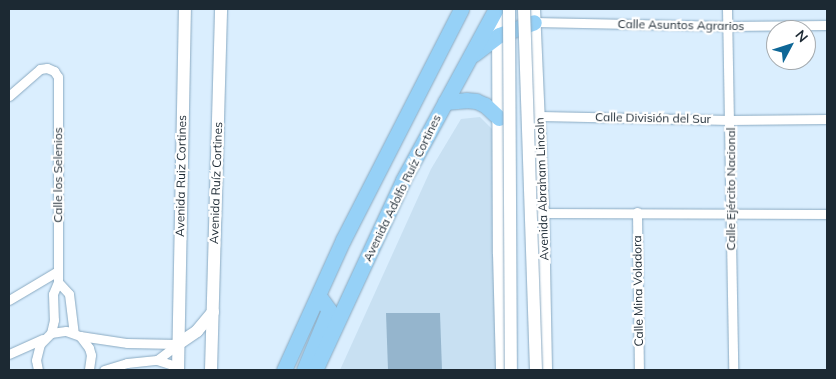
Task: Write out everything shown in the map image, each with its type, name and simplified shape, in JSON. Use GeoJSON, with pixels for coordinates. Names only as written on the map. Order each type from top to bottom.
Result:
{"type":"FeatureCollection","features":[{"type":"Feature","properties":{"kind":"main road","name":"Avenida Ruiz Cortines"},"geometry":{"type":"LineString","coordinates":[[178,344],[185,9]]}},
{"type":"Feature","properties":{"kind":"main road"},"geometry":{"type":"LineString","coordinates":[[212,9],[210,93],[218,118]]}},
{"type":"Feature","properties":{"kind":"main road","name":"Avenida Ruíz Cortines"},"geometry":{"type":"LineString","coordinates":[[211,364],[221,9]]}},
{"type":"Feature","properties":{"kind":"main road"},"geometry":{"type":"LineString","coordinates":[[284,370],[343,240],[461,9]]}},
{"type":"Feature","properties":{"kind":"main road"},"geometry":{"type":"LineString","coordinates":[[451,28],[469,9]]}},
{"type":"Feature","properties":{"kind":"main road"},"geometry":{"type":"LineString","coordinates":[[497,9],[500,90],[502,370]]}},
{"type":"Feature","properties":{"kind":"main road","name":"Avenida Adolfo Ruíz Cortines"},"geometry":{"type":"LineString","coordinates":[[315,370],[403,180],[467,60],[497,9]]}},
{"type":"Feature","properties":{"kind":"main road"},"geometry":{"type":"LineString","coordinates":[[509,9],[511,370]]}},
{"type":"Feature","properties":{"kind":"main road"},"geometry":{"type":"LineString","coordinates":[[524,9],[536,370]]}},
{"type":"Feature","properties":{"kind":"main road"},"geometry":{"type":"LineString","coordinates":[[467,60],[499,35],[534,16]]}},
{"type":"Feature","properties":{"kind":"main road","name":"Avenida Abraham Lincoln"},"geometry":{"type":"LineString","coordinates":[[534,16],[544,213],[546,370]]}},
{"type":"Feature","properties":{"kind":"main road"},"geometry":{"type":"LineString","coordinates":[[500,90],[512,78],[521,75],[528,77],[537,86]]}},
{"type":"Feature","properties":{"kind":"main road"},"geometry":{"type":"LineString","coordinates":[[444,102],[476,101],[485,105],[499,118]]}},
{"type":"Feature","properties":{"kind":"main road"},"geometry":{"type":"LineString","coordinates":[[304,370],[329,310],[328,305],[319,296]]}},
{"type":"Feature","properties":{"kind":"main road"},"geometry":{"type":"LineString","coordinates":[[178,369],[178,344],[198,331],[213,312]]}},
{"type":"Feature","properties":{"kind":"street","name":"Calle Ejército Nacional"},"geometry":{"type":"LineString","coordinates":[[727,9],[733,370]]}},
{"type":"Feature","properties":{"kind":"street","name":"Calle Asuntos Agrarios"},"geometry":{"type":"LineString","coordinates":[[534,16],[728,26],[827,26]]}},
{"type":"Feature","properties":{"kind":"street","name":"Calle los Selenios"},"geometry":{"type":"LineString","coordinates":[[9,96],[40,70],[47,68],[54,71],[58,77],[58,282],[53,294],[54,320],[48,336],[36,352],[38,370]]}},
{"type":"Feature","properties":{"kind":"street","name":"Calle División del Sur"},"geometry":{"type":"LineString","coordinates":[[540,116],[730,120],[827,119]]}},
{"type":"Feature","properties":{"kind":"street","name":"Calle Mina Voladora"},"geometry":{"type":"LineString","coordinates":[[638,212],[640,370]]}},
{"type":"Feature","properties":{"kind":"street"},"geometry":{"type":"LineString","coordinates":[[544,213],[827,214]]}},
{"type":"Feature","properties":{"kind":"street"},"geometry":{"type":"LineString","coordinates":[[9,300],[58,270]]}},
{"type":"Feature","properties":{"kind":"street"},"geometry":{"type":"LineString","coordinates":[[58,282],[69,294],[77,334],[89,348],[91,363],[89,370]]}},
{"type":"Feature","properties":{"kind":"street"},"geometry":{"type":"LineString","coordinates":[[9,354],[66,330],[77,334],[127,343],[178,344]]}},
{"type":"Feature","properties":{"kind":"street"},"geometry":{"type":"LineString","coordinates":[[156,360],[178,344]]}},
{"type":"Feature","properties":{"kind":"street"},"geometry":{"type":"LineString","coordinates":[[104,370],[127,363],[156,360],[178,369]]}},
{"type":"Feature","properties":{"kind":"shaded area"},"geometry":{"type":"Polygon","coordinates":[[[480,117],[494,131],[500,370],[340,370],[431,169],[461,119],[480,117]]]}},
{"type":"Feature","properties":{"kind":"building"},"geometry":{"type":"Polygon","coordinates":[[[386,313],[440,313],[442,370],[388,370],[386,313]]]}}]}
